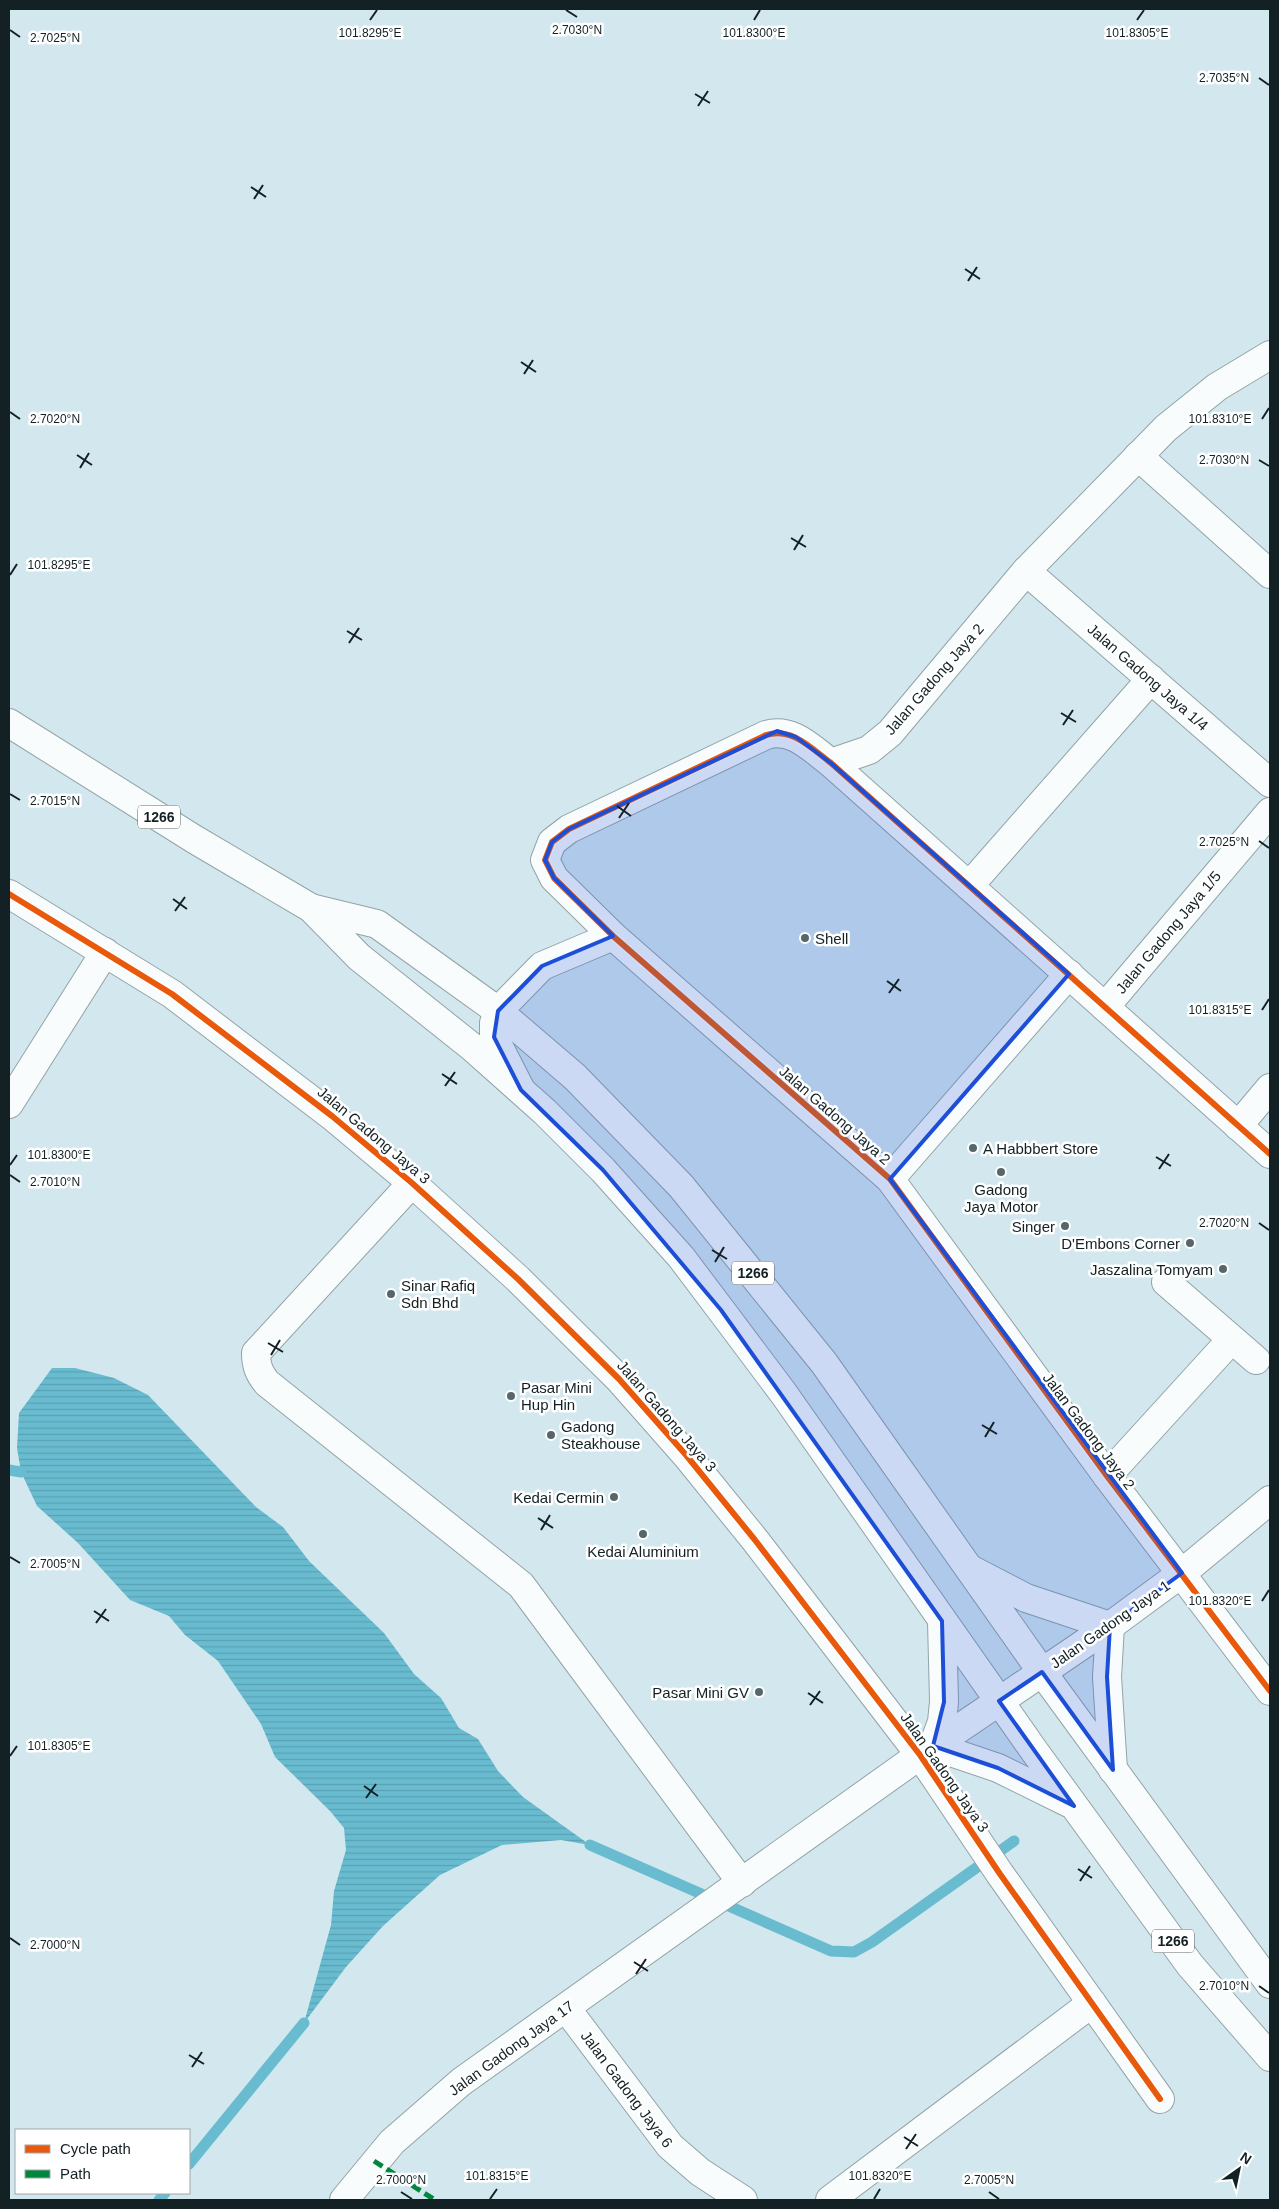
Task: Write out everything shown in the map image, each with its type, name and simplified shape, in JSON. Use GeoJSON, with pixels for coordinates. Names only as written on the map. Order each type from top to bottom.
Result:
{"type":"FeatureCollection","features":[{"type":"Feature","properties":{"kind":"street","name":"Jalan Gadong Jaya 2"},"geometry":{"type":"LineString","coordinates":[[1270,355],[1217,387],[1190,407],[1138,456],[1026,571],[890,733],[869,750],[831,763],[796,737],[787,732],[777,731],[569,829],[552,842],[545,860],[554,878],[612,936],[890,1179],[1107,1476],[1270,1691]]}},
{"type":"Feature","properties":{"kind":"street"},"geometry":{"type":"LineString","coordinates":[[1138,456],[1270,574]]}},
{"type":"Feature","properties":{"kind":"street","name":"Jalan Gadong Jaya 1/4"},"geometry":{"type":"LineString","coordinates":[[1026,571],[1270,783]]}},
{"type":"Feature","properties":{"kind":"street"},"geometry":{"type":"LineString","coordinates":[[969,886],[1151,679]]}},
{"type":"Feature","properties":{"kind":"street","name":"1266"},"geometry":{"type":"LineString","coordinates":[[9,723],[194,839],[311,908],[358,957],[472,1047],[521,1090],[603,1170],[681,1257],[784,1394],[942,1621],[1190,1965],[1270,2057]]}},
{"type":"Feature","properties":{"kind":"street"},"geometry":{"type":"LineString","coordinates":[[831,763],[1270,1154]]}},
{"type":"Feature","properties":{"kind":"street","name":"Jalan Gadong Jaya 1/5"},"geometry":{"type":"LineString","coordinates":[[1105,1007],[1270,812]]}},
{"type":"Feature","properties":{"kind":"street","name":"Jalan Gadong Jaya 3"},"geometry":{"type":"LineString","coordinates":[[9,894],[172,994],[254,1054],[412,1183],[518,1278],[619,1379],[662,1427],[927,1750],[953,1803],[1000,1874],[1160,2099]]}},
{"type":"Feature","properties":{"kind":"street","name":"1266"},"geometry":{"type":"LineString","coordinates":[[311,908],[377,924],[498,1012],[575,1077],[693,1200],[824,1363],[1042,1672],[1270,1984]]}},
{"type":"Feature","properties":{"kind":"street"},"geometry":{"type":"LineString","coordinates":[[521,1090],[494,1038],[494,1022],[498,1012],[513,994],[542,966],[612,936]]}},
{"type":"Feature","properties":{"kind":"street"},"geometry":{"type":"LineString","coordinates":[[9,1104],[105,952]]}},
{"type":"Feature","properties":{"kind":"street"},"geometry":{"type":"LineString","coordinates":[[890,1179],[1069,974]]}},
{"type":"Feature","properties":{"kind":"street"},"geometry":{"type":"LineString","coordinates":[[1238,1126],[1270,1088]]}},
{"type":"Feature","properties":{"kind":"street"},"geometry":{"type":"LineString","coordinates":[[412,1183],[256,1353],[256,1363],[260,1374],[267,1383],[521,1585],[737,1887]]}},
{"type":"Feature","properties":{"kind":"street"},"geometry":{"type":"LineString","coordinates":[[1166,1282],[1256,1360]]}},
{"type":"Feature","properties":{"kind":"street"},"geometry":{"type":"LineString","coordinates":[[1107,1476],[1232,1340]]}},
{"type":"Feature","properties":{"kind":"street","name":"Jalan Gadong Jaya 1"},"geometry":{"type":"LineString","coordinates":[[927,1750],[1110,1626],[1182,1573],[1270,1500]]}},
{"type":"Feature","properties":{"kind":"street"},"geometry":{"type":"LineString","coordinates":[[968,1568],[1026,1598],[1110,1626],[1107,1677],[1113,1770]]}},
{"type":"Feature","properties":{"kind":"street"},"geometry":{"type":"LineString","coordinates":[[942,1621],[944,1702],[942,1722],[927,1750],[998,1768],[1074,1806]]}},
{"type":"Feature","properties":{"kind":"street","name":"Jalan Gadong Jaya 17"},"geometry":{"type":"LineString","coordinates":[[344,2200],[392,2142],[461,2082],[927,1750]]}},
{"type":"Feature","properties":{"kind":"street"},"geometry":{"type":"LineString","coordinates":[[830,2200],[1092,2003]]}},
{"type":"Feature","properties":{"kind":"street","name":"Jalan Gadong Jaya 6"},"geometry":{"type":"LineString","coordinates":[[566,2008],[670,2146],[700,2172],[742,2200]]}},
{"type":"Feature","properties":{"kind":"highlighted area"},"geometry":{"type":"Polygon","coordinates":[[[777,731],[796,737],[831,763],[1069,974],[890,1179],[1182,1573],[1110,1626],[1107,1677],[1113,1770],[1042,1672],[999,1701],[1074,1806],[998,1768],[933,1746],[944,1702],[942,1621],[721,1310],[603,1170],[521,1090],[494,1037],[498,1011],[542,966],[613,936],[554,878],[545,860],[552,842],[569,829],[777,731]]]}},
{"type":"Feature","properties":{"kind":"water"},"geometry":{"type":"Polygon","coordinates":[[[52,1368],[75,1368],[114,1378],[148,1395],[256,1507],[283,1527],[309,1561],[384,1633],[414,1674],[441,1698],[459,1728],[478,1739],[498,1771],[523,1797],[590,1845],[561,1840],[502,1845],[440,1875],[383,1926],[346,1967],[304,2023],[331,1925],[334,1891],[346,1850],[344,1828],[330,1811],[275,1757],[261,1724],[218,1661],[185,1635],[169,1616],[130,1600],[78,1543],[37,1506],[21,1472],[17,1448],[19,1413],[52,1368]]]}},
{"type":"Feature","properties":{"kind":"waterway"},"geometry":{"type":"LineString","coordinates":[[9,1470],[21,1472]]}},
{"type":"Feature","properties":{"kind":"waterway"},"geometry":{"type":"LineString","coordinates":[[590,1845],[831,1951],[854,1952],[872,1942],[1014,1841]]}},
{"type":"Feature","properties":{"kind":"waterway"},"geometry":{"type":"LineString","coordinates":[[190,2163],[304,2023]]}},
{"type":"Feature","properties":{"kind":"waterway"},"geometry":{"type":"LineString","coordinates":[[159,2200],[164,2194]]}},
{"type":"Feature","properties":{"kind":"marked path"},"geometry":{"type":"LineString","coordinates":[[374,2161],[435,2200]]}},
{"type":"Feature","properties":{"kind":"cycle path"},"geometry":{"type":"LineString","coordinates":[[1270,1154],[831,763],[793,736],[775,733],[766,735],[569,829],[552,842],[545,860],[554,878],[613,936],[890,1179],[1107,1476],[1270,1691]]}},
{"type":"Feature","properties":{"kind":"cycle path"},"geometry":{"type":"LineString","coordinates":[[9,894],[172,994],[332,1116],[412,1183],[518,1279],[619,1379],[686,1455],[755,1540],[920,1755],[1000,1874],[1160,2099]]}},
{"type":"Feature","properties":{"kind":"place","name":"Shell"},"geometry":{"type":"Point","coordinates":[805,938]}},
{"type":"Feature","properties":{"kind":"place","name":"A Habbbert Store"},"geometry":{"type":"Point","coordinates":[973,1148]}},
{"type":"Feature","properties":{"kind":"place","name":"Gadong Jaya Motor"},"geometry":{"type":"Point","coordinates":[1001,1172]}},
{"type":"Feature","properties":{"kind":"place","name":"Singer"},"geometry":{"type":"Point","coordinates":[1065,1226]}},
{"type":"Feature","properties":{"kind":"place","name":"D'Embons Corner"},"geometry":{"type":"Point","coordinates":[1190,1243]}},
{"type":"Feature","properties":{"kind":"place","name":"Jaszalina Tomyam"},"geometry":{"type":"Point","coordinates":[1223,1269]}},
{"type":"Feature","properties":{"kind":"place","name":"Sinar Rafiq Sdn Bhd"},"geometry":{"type":"Point","coordinates":[391,1294]}},
{"type":"Feature","properties":{"kind":"place","name":"Pasar Mini Hup Hin"},"geometry":{"type":"Point","coordinates":[511,1396]}},
{"type":"Feature","properties":{"kind":"place","name":"Gadong Steakhouse"},"geometry":{"type":"Point","coordinates":[551,1435]}},
{"type":"Feature","properties":{"kind":"place","name":"Kedai Cermin"},"geometry":{"type":"Point","coordinates":[614,1497]}},
{"type":"Feature","properties":{"kind":"place","name":"Kedai Aluminium"},"geometry":{"type":"Point","coordinates":[643,1534]}},
{"type":"Feature","properties":{"kind":"place","name":"Pasar Mini GV"},"geometry":{"type":"Point","coordinates":[759,1692]}}]}
